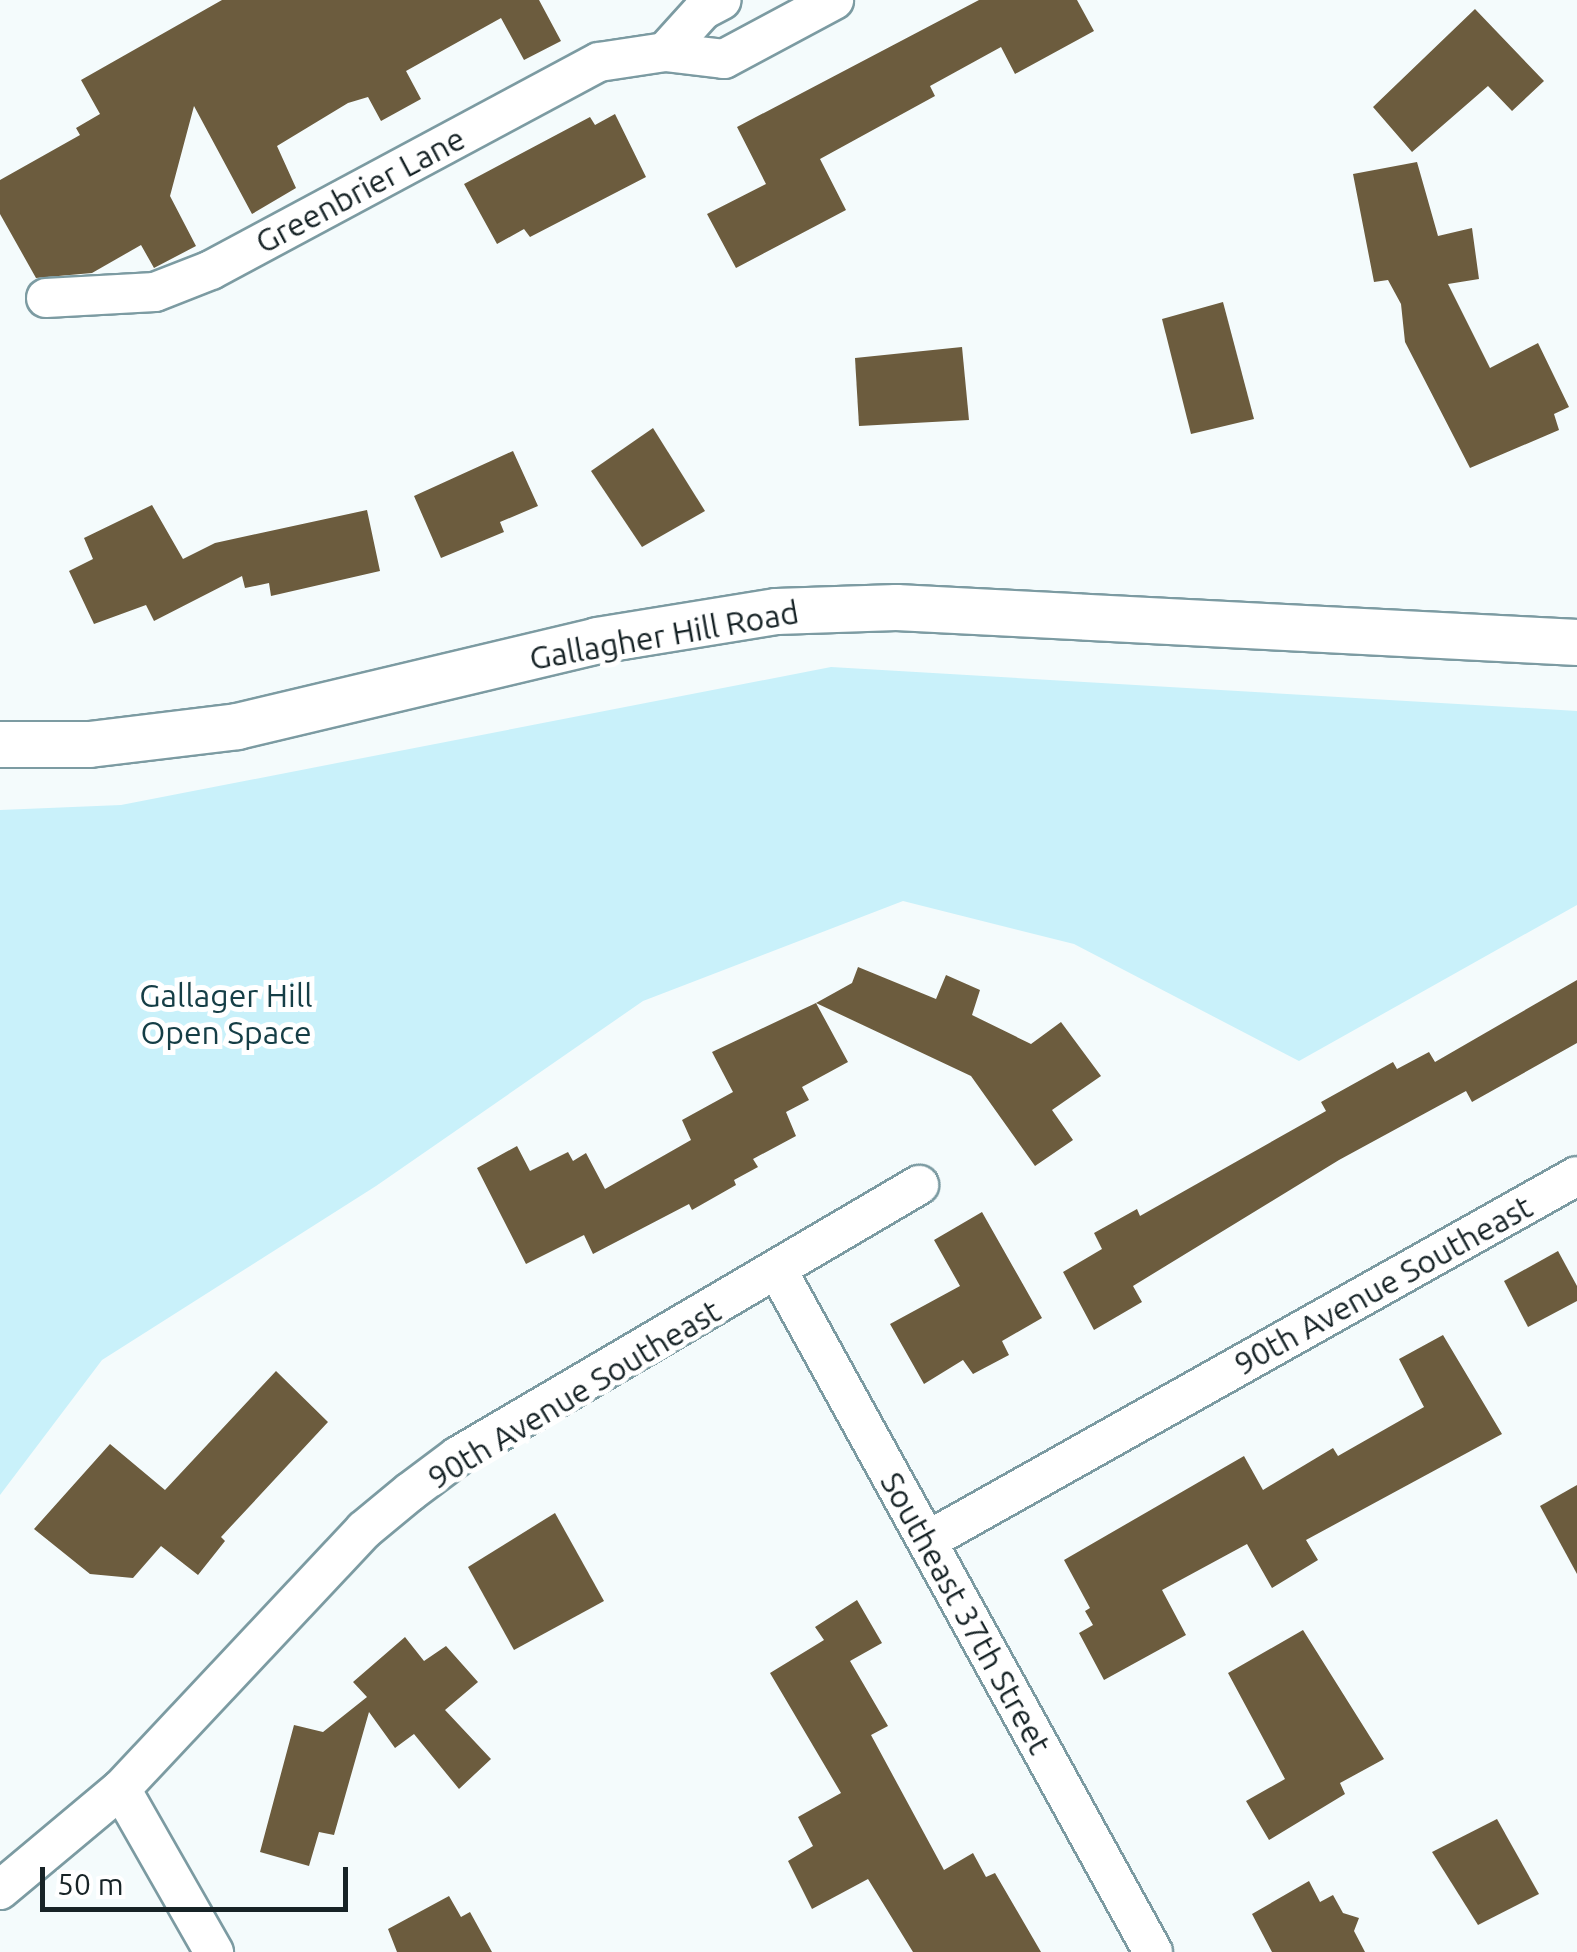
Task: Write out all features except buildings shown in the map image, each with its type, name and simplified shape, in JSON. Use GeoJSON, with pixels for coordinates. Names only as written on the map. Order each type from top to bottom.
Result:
{"type":"FeatureCollection","features":[{"type":"Feature","properties":{"kind":"street"},"geometry":{"type":"LineString","coordinates":[[666,52],[703,10],[722,0]]}},
{"type":"Feature","properties":{"kind":"street","name":"Greenbrier Lane"},"geometry":{"type":"LineString","coordinates":[[46,298],[155,292],[211,270],[599,62],[666,52],[724,58],[834,0]]}},
{"type":"Feature","properties":{"kind":"street","name":"Gallagher Hill Road"},"geometry":{"type":"LineString","coordinates":[[0,744],[89,744],[237,726],[597,640],[776,611],[896,607],[1577,642]]}},
{"type":"Feature","properties":{"kind":"street","name":"90th Avenue Southeast"},"geometry":{"type":"LineString","coordinates":[[927,1541],[1577,1176]]}},
{"type":"Feature","properties":{"kind":"street","name":"90th Avenue Southeast"},"geometry":{"type":"LineString","coordinates":[[0,1890],[121,1789],[364,1530],[410,1492],[458,1456],[779,1273],[919,1186]]}},
{"type":"Feature","properties":{"kind":"street","name":"Southeast 37th Street"},"geometry":{"type":"LineString","coordinates":[[779,1273],[1153,1952]]}},
{"type":"Feature","properties":{"kind":"street"},"geometry":{"type":"LineString","coordinates":[[121,1789],[214,1952]]}},
{"type":"Feature","properties":{"kind":"green space","name":"Gallager Hill Open Space"},"geometry":{"type":"Polygon","coordinates":[[[831,667],[1577,711],[1577,905],[1299,1061],[1074,944],[903,901],[643,1001],[376,1186],[102,1360],[0,1495],[0,810],[121,805],[831,667]]]}}]}
